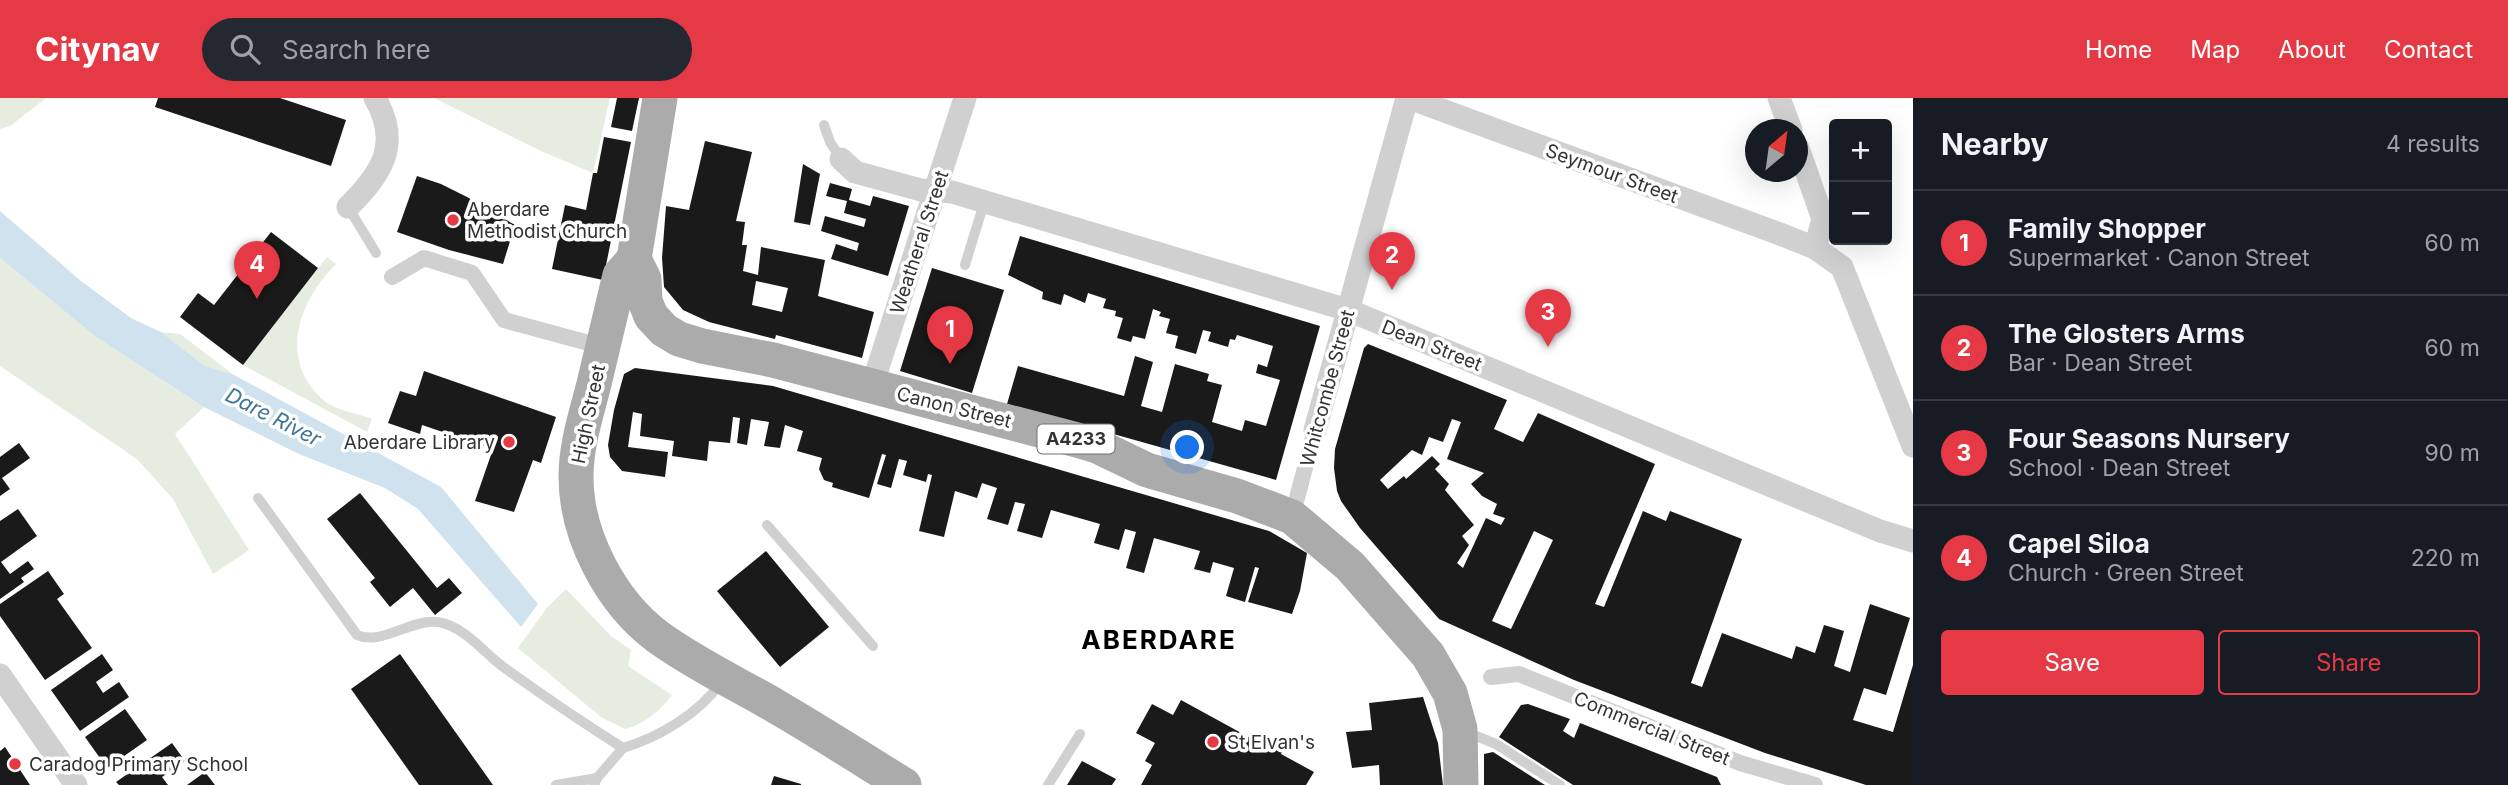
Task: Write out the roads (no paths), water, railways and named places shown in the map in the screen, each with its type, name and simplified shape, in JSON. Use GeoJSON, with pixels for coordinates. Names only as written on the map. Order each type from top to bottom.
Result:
{"type":"FeatureCollection","features":[{"type":"Feature","properties":{"kind":"main road","name":"High Street"},"geometry":{"type":"LineString","coordinates":[[660,98],[634,259],[620,275],[578,449],[576,479],[581,519],[603,576],[655,635],[904,785]]}},
{"type":"Feature","properties":{"kind":"main road","name":"Canon Street"},"geometry":{"type":"LineString","coordinates":[[634,259],[644,279],[645,301],[651,316],[664,330],[679,339],[773,360],[1097,446],[1147,470],[1237,496],[1292,517],[1349,566],[1427,655],[1450,693],[1460,729]]}},
{"type":"Feature","properties":{"kind":"main road","name":"A4233"},"geometry":{"type":"LineString","coordinates":[[1460,729],[1461,785]]}},
{"type":"Feature","properties":{"kind":"street"},"geometry":{"type":"LineString","coordinates":[[348,207],[377,175],[384,158],[387,129],[375,98]]}},
{"type":"Feature","properties":{"kind":"street","name":"Weatheral Street"},"geometry":{"type":"LineString","coordinates":[[873,386],[965,98]]}},
{"type":"Feature","properties":{"kind":"street","name":"Seymour Street"},"geometry":{"type":"LineString","coordinates":[[1408,98],[1815,248],[1842,267],[1913,446]]}},
{"type":"Feature","properties":{"kind":"street","name":"Whitcombe Street"},"geometry":{"type":"LineString","coordinates":[[1292,517],[1408,98]]}},
{"type":"Feature","properties":{"kind":"street"},"geometry":{"type":"LineString","coordinates":[[1779,98],[1787,119]]}},
{"type":"Feature","properties":{"kind":"street","name":"Dean Street"},"geometry":{"type":"LineString","coordinates":[[841,159],[855,172],[921,190],[951,192],[984,204],[1348,310],[1880,531],[1913,541]]}},
{"type":"Feature","properties":{"kind":"street"},"geometry":{"type":"LineString","coordinates":[[1808,178],[1823,219],[1815,248]]}},
{"type":"Feature","properties":{"kind":"street"},"geometry":{"type":"LineString","coordinates":[[392,276],[424,257],[472,273],[504,320],[596,345]]}},
{"type":"Feature","properties":{"kind":"street","name":"Commercial Street"},"geometry":{"type":"LineString","coordinates":[[1491,677],[1519,674],[1740,763],[1815,785]]}},
{"type":"Feature","properties":{"kind":"street"},"geometry":{"type":"LineString","coordinates":[[0,675],[76,785]]}},
{"type":"Feature","properties":{"kind":"lane"},"geometry":{"type":"LineString","coordinates":[[824,125],[830,142],[841,159]]}},
{"type":"Feature","properties":{"kind":"lane"},"geometry":{"type":"LineString","coordinates":[[965,265],[984,204]]}},
{"type":"Feature","properties":{"kind":"lane"},"geometry":{"type":"LineString","coordinates":[[348,207],[376,253]]}},
{"type":"Feature","properties":{"kind":"lane"},"geometry":{"type":"LineString","coordinates":[[258,498],[357,635],[373,638],[422,623],[445,623],[572,716],[623,748]]}},
{"type":"Feature","properties":{"kind":"lane"},"geometry":{"type":"LineString","coordinates":[[768,525],[873,646]]}},
{"type":"Feature","properties":{"kind":"lane"},"geometry":{"type":"LineString","coordinates":[[556,785],[596,782],[623,748],[648,740],[705,702],[724,676]]}},
{"type":"Feature","properties":{"kind":"lane"},"geometry":{"type":"LineString","coordinates":[[1460,729],[1496,744],[1560,785]]}},
{"type":"Feature","properties":{"kind":"lane"},"geometry":{"type":"LineString","coordinates":[[1048,785],[1080,734]]}},
{"type":"Feature","properties":{"kind":"water","name":"Dare River"},"geometry":{"type":"Polygon","coordinates":[[[0,211],[81,281],[131,318],[161,332],[205,366],[234,375],[441,487],[538,604],[521,627],[418,509],[385,488],[299,454],[204,407],[96,337],[0,258],[0,211]]]}},
{"type":"Feature","properties":{"kind":"place","name":"Aberdare Methodist Church"},"geometry":{"type":"Point","coordinates":[453,220]}},
{"type":"Feature","properties":{"kind":"place","name":"The Glosters Arms"},"geometry":{"type":"Point","coordinates":[1392,290]}},
{"type":"Feature","properties":{"kind":"place","name":"Capel Siloa"},"geometry":{"type":"Point","coordinates":[257,299]}},
{"type":"Feature","properties":{"kind":"place","name":"Four Seasons Nursery"},"geometry":{"type":"Point","coordinates":[1548,347]}},
{"type":"Feature","properties":{"kind":"place","name":"Family Shopper"},"geometry":{"type":"Point","coordinates":[950,364]}},
{"type":"Feature","properties":{"kind":"place","name":"Aberdare Library"},"geometry":{"type":"Point","coordinates":[509,442]}},
{"type":"Feature","properties":{"kind":"place","name":"St Elvan's"},"geometry":{"type":"Point","coordinates":[1213,742]}},
{"type":"Feature","properties":{"kind":"place","name":"Caradog Primary School"},"geometry":{"type":"Point","coordinates":[15,764]}},
{"type":"Feature","properties":{"kind":"district","name":"ABERDARE"},"geometry":{"type":"Point","coordinates":[1159,640]}}]}
